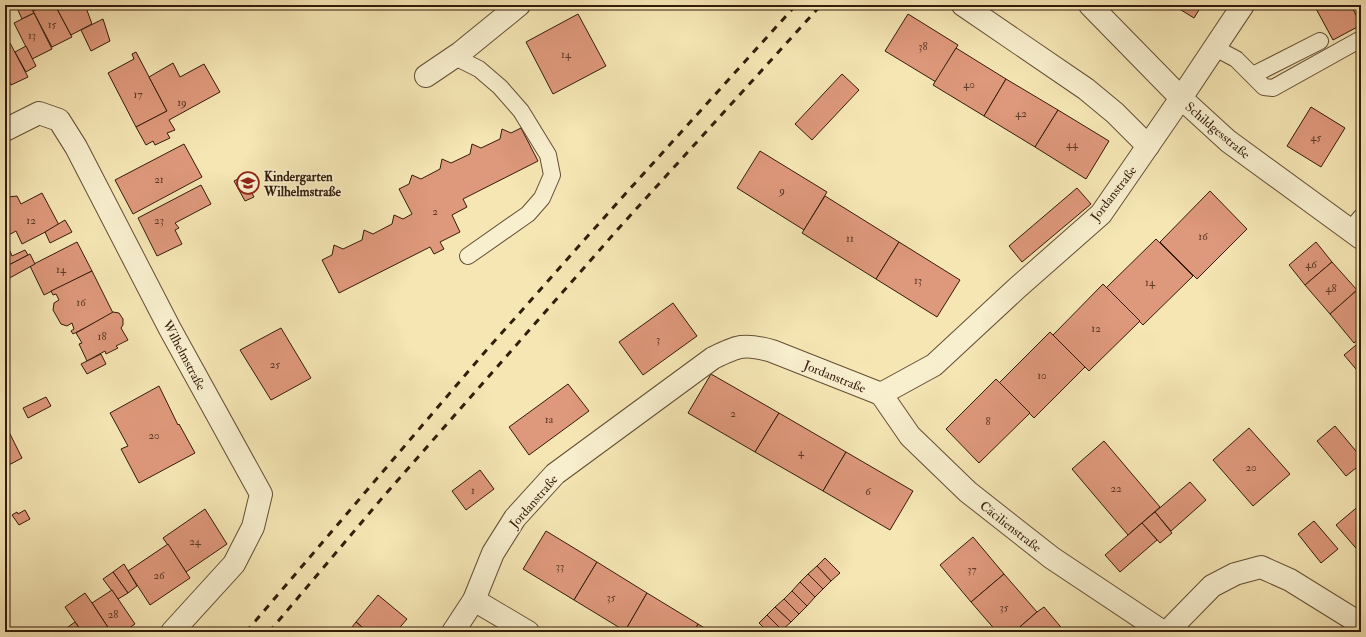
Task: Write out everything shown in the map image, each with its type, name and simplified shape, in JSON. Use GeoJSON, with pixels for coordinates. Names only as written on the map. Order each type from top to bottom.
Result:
{"type":"FeatureCollection","features":[{"type":"Feature","properties":{"kind":"street"},"geometry":{"type":"LineString","coordinates":[[426,76],[455,57],[519,5]]}},
{"type":"Feature","properties":{"kind":"street"},"geometry":{"type":"LineString","coordinates":[[963,5],[1086,89],[1115,114],[1148,146]]}},
{"type":"Feature","properties":{"kind":"street","name":"Schildgesstraße"},"geometry":{"type":"LineString","coordinates":[[1090,5],[1181,98],[1228,141],[1358,228]]}},
{"type":"Feature","properties":{"kind":"street","name":"Jordanstraße"},"geometry":{"type":"LineString","coordinates":[[453,632],[474,600],[493,553],[515,518],[555,474],[713,358],[736,347],[755,346],[772,351],[881,394],[934,366],[1017,288],[1101,214],[1243,5]]}},
{"type":"Feature","properties":{"kind":"street","name":"Wilhelmstraße"},"geometry":{"type":"LineString","coordinates":[[5,130],[39,113],[59,120],[76,147],[170,329],[261,494],[253,527],[234,564],[172,632]]}},
{"type":"Feature","properties":{"kind":"street","name":"Cäcilienstraße"},"geometry":{"type":"LineString","coordinates":[[881,394],[910,436],[968,492],[1052,558],[1163,632]]}},
{"type":"Feature","properties":{"kind":"street"},"geometry":{"type":"LineString","coordinates":[[1167,632],[1212,586],[1235,574],[1261,567],[1290,580],[1361,624]]}},
{"type":"Feature","properties":{"kind":"street"},"geometry":{"type":"LineString","coordinates":[[474,600],[528,632]]}},
{"type":"Feature","properties":{"kind":"lane"},"geometry":{"type":"LineString","coordinates":[[1215,48],[1236,58],[1264,86],[1273,88],[1361,39]]}},
{"type":"Feature","properties":{"kind":"lane"},"geometry":{"type":"LineString","coordinates":[[1253,75],[1320,41]]}},
{"type":"Feature","properties":{"kind":"lane"},"geometry":{"type":"LineString","coordinates":[[455,57],[479,69],[500,87],[521,111],[548,155],[552,175],[542,198],[528,214],[468,256]]}},
{"type":"Feature","properties":{"kind":"building"},"geometry":{"type":"Polygon","coordinates":[[[23,5],[30,5],[34,13],[22,19],[17,8],[23,5]]]}},
{"type":"Feature","properties":{"kind":"building"},"geometry":{"type":"Polygon","coordinates":[[[45,5],[55,5],[72,37],[52,47],[33,11],[45,5]]]}},
{"type":"Feature","properties":{"kind":"building"},"geometry":{"type":"Polygon","coordinates":[[[55,5],[85,5],[92,24],[71,35],[55,5]]]}},
{"type":"Feature","properties":{"kind":"building"},"geometry":{"type":"Polygon","coordinates":[[[1173,5],[1202,5],[1194,18],[1173,5]]]}},
{"type":"Feature","properties":{"kind":"building"},"geometry":{"type":"Polygon","coordinates":[[[1314,5],[1351,5],[1361,25],[1333,40],[1314,5]]]}},
{"type":"Feature","properties":{"kind":"building"},"geometry":{"type":"Polygon","coordinates":[[[34,13],[52,49],[32,59],[14,23],[34,13]]]}},
{"type":"Feature","properties":{"kind":"building"},"geometry":{"type":"Polygon","coordinates":[[[578,14],[606,66],[553,94],[526,42],[578,14]]]}},
{"type":"Feature","properties":{"kind":"building"},"geometry":{"type":"Polygon","coordinates":[[[908,14],[958,45],[936,82],[885,51],[908,14]]]}},
{"type":"Feature","properties":{"kind":"building"},"geometry":{"type":"Polygon","coordinates":[[[103,19],[110,41],[91,51],[81,30],[103,19]]]}},
{"type":"Feature","properties":{"kind":"building"},"geometry":{"type":"Polygon","coordinates":[[[10,43],[28,77],[11,85],[5,73],[5,46],[10,43]]]}},
{"type":"Feature","properties":{"kind":"building"},"geometry":{"type":"Polygon","coordinates":[[[26,46],[36,66],[26,72],[15,52],[26,46]]]}},
{"type":"Feature","properties":{"kind":"building"},"geometry":{"type":"Polygon","coordinates":[[[956,48],[1006,79],[984,116],[933,85],[956,48]]]}},
{"type":"Feature","properties":{"kind":"building"},"geometry":{"type":"Polygon","coordinates":[[[136,52],[167,111],[136,127],[108,73],[134,59],[132,54],[136,52]]]}},
{"type":"Feature","properties":{"kind":"building"},"geometry":{"type":"Polygon","coordinates":[[[173,63],[180,77],[204,64],[220,92],[169,120],[175,130],[167,133],[170,138],[155,145],[153,141],[146,145],[136,127],[167,111],[149,77],[173,63]]]}},
{"type":"Feature","properties":{"kind":"building"},"geometry":{"type":"Polygon","coordinates":[[[842,74],[859,90],[812,140],[795,124],[842,74]]]}},
{"type":"Feature","properties":{"kind":"building"},"geometry":{"type":"Polygon","coordinates":[[[1006,79],[1058,110],[1035,147],[984,116],[1006,79]]]}},
{"type":"Feature","properties":{"kind":"building"},"geometry":{"type":"Polygon","coordinates":[[[1311,107],[1345,128],[1321,167],[1287,146],[1311,107]]]}},
{"type":"Feature","properties":{"kind":"building"},"geometry":{"type":"Polygon","coordinates":[[[1058,110],[1109,141],[1086,179],[1035,147],[1058,110]]]}},
{"type":"Feature","properties":{"kind":"building"},"geometry":{"type":"Polygon","coordinates":[[[521,128],[538,161],[463,199],[467,207],[452,215],[460,232],[440,242],[444,249],[434,254],[430,247],[339,293],[322,260],[332,255],[334,245],[343,249],[362,240],[364,230],[373,234],[392,224],[394,215],[403,219],[412,214],[399,189],[409,184],[412,175],[421,179],[440,169],[442,159],[451,163],[470,154],[472,144],[481,148],[500,139],[502,129],[511,133],[521,128]]]}},
{"type":"Feature","properties":{"kind":"building"},"geometry":{"type":"Polygon","coordinates":[[[184,144],[202,177],[133,214],[115,180],[184,144]]]}},
{"type":"Feature","properties":{"kind":"building"},"geometry":{"type":"Polygon","coordinates":[[[760,151],[827,192],[804,230],[737,188],[760,151]]]}},
{"type":"Feature","properties":{"kind":"building"},"geometry":{"type":"Polygon","coordinates":[[[243,176],[254,197],[245,201],[234,181],[243,176]]]}},
{"type":"Feature","properties":{"kind":"building"},"geometry":{"type":"Polygon","coordinates":[[[201,185],[211,204],[175,223],[179,228],[175,230],[182,244],[157,256],[138,218],[201,185]]]}},
{"type":"Feature","properties":{"kind":"building"},"geometry":{"type":"Polygon","coordinates":[[[1077,188],[1091,204],[1022,262],[1009,246],[1077,188]]]}},
{"type":"Feature","properties":{"kind":"building"},"geometry":{"type":"Polygon","coordinates":[[[1210,191],[1247,229],[1197,279],[1160,242],[1210,191]]]}},
{"type":"Feature","properties":{"kind":"building"},"geometry":{"type":"Polygon","coordinates":[[[42,193],[59,225],[22,244],[16,231],[5,237],[5,216],[7,215],[5,211],[5,200],[8,197],[17,196],[21,204],[42,193]]]}},
{"type":"Feature","properties":{"kind":"building"},"geometry":{"type":"Polygon","coordinates":[[[825,196],[899,242],[876,279],[802,233],[825,196]]]}},
{"type":"Feature","properties":{"kind":"building"},"geometry":{"type":"Polygon","coordinates":[[[65,220],[72,232],[50,243],[45,232],[65,220]]]}},
{"type":"Feature","properties":{"kind":"building"},"geometry":{"type":"Polygon","coordinates":[[[1156,239],[1193,276],[1143,325],[1106,288],[1156,239]]]}},
{"type":"Feature","properties":{"kind":"building"},"geometry":{"type":"Polygon","coordinates":[[[77,242],[92,271],[44,295],[30,266],[77,242]]]}},
{"type":"Feature","properties":{"kind":"building"},"geometry":{"type":"Polygon","coordinates":[[[899,242],[960,280],[937,317],[876,279],[899,242]]]}},
{"type":"Feature","properties":{"kind":"building"},"geometry":{"type":"Polygon","coordinates":[[[1316,242],[1332,262],[1305,285],[1289,265],[1316,242]]]}},
{"type":"Feature","properties":{"kind":"building"},"geometry":{"type":"Polygon","coordinates":[[[25,250],[28,255],[5,267],[5,254],[10,251],[12,256],[25,250]]]}},
{"type":"Feature","properties":{"kind":"building"},"geometry":{"type":"Polygon","coordinates":[[[30,254],[35,264],[6,280],[5,267],[30,254]]]}},
{"type":"Feature","properties":{"kind":"building"},"geometry":{"type":"Polygon","coordinates":[[[1332,262],[1357,290],[1330,314],[1305,285],[1332,262]]]}},
{"type":"Feature","properties":{"kind":"building"},"geometry":{"type":"Polygon","coordinates":[[[92,271],[113,313],[73,334],[71,331],[74,329],[72,323],[67,326],[61,324],[53,310],[54,303],[59,300],[56,294],[53,295],[51,291],[92,271]]]}},
{"type":"Feature","properties":{"kind":"building"},"geometry":{"type":"Polygon","coordinates":[[[1103,284],[1140,321],[1089,371],[1053,335],[1103,284]]]}},
{"type":"Feature","properties":{"kind":"building"},"geometry":{"type":"Polygon","coordinates":[[[1357,290],[1361,295],[1361,337],[1354,343],[1330,314],[1357,290]]]}},
{"type":"Feature","properties":{"kind":"building"},"geometry":{"type":"Polygon","coordinates":[[[673,303],[697,336],[643,375],[619,342],[673,303]]]}},
{"type":"Feature","properties":{"kind":"building"},"geometry":{"type":"Polygon","coordinates":[[[113,312],[119,313],[123,319],[123,325],[121,328],[128,340],[116,346],[118,348],[106,354],[105,351],[87,361],[79,344],[82,343],[76,333],[113,312]]]}},
{"type":"Feature","properties":{"kind":"building"},"geometry":{"type":"Polygon","coordinates":[[[281,328],[311,378],[271,400],[240,350],[281,328]]]}},
{"type":"Feature","properties":{"kind":"building"},"geometry":{"type":"Polygon","coordinates":[[[1050,332],[1085,367],[1034,418],[999,383],[1050,332]]]}},
{"type":"Feature","properties":{"kind":"building"},"geometry":{"type":"Polygon","coordinates":[[[1361,341],[1361,375],[1344,355],[1361,341]]]}},
{"type":"Feature","properties":{"kind":"building"},"geometry":{"type":"Polygon","coordinates":[[[101,354],[106,364],[87,374],[81,364],[101,354]]]}},
{"type":"Feature","properties":{"kind":"building"},"geometry":{"type":"Polygon","coordinates":[[[711,374],[779,413],[755,452],[688,413],[711,374]]]}},
{"type":"Feature","properties":{"kind":"building"},"geometry":{"type":"Polygon","coordinates":[[[996,379],[1030,413],[979,463],[946,429],[996,379]]]}},
{"type":"Feature","properties":{"kind":"building"},"geometry":{"type":"Polygon","coordinates":[[[568,384],[589,411],[529,455],[509,427],[568,384]]]}},
{"type":"Feature","properties":{"kind":"building"},"geometry":{"type":"Polygon","coordinates":[[[159,386],[178,425],[179,424],[195,453],[139,483],[121,449],[128,446],[110,413],[159,386]]]}},
{"type":"Feature","properties":{"kind":"building"},"geometry":{"type":"Polygon","coordinates":[[[46,397],[51,406],[28,418],[23,408],[46,397]]]}},
{"type":"Feature","properties":{"kind":"building"},"geometry":{"type":"Polygon","coordinates":[[[779,413],[846,452],[823,491],[755,452],[779,413]]]}},
{"type":"Feature","properties":{"kind":"building"},"geometry":{"type":"Polygon","coordinates":[[[1335,426],[1361,457],[1361,464],[1346,476],[1317,441],[1335,426]]]}},
{"type":"Feature","properties":{"kind":"building"},"geometry":{"type":"Polygon","coordinates":[[[7,428],[22,458],[5,467],[5,430],[7,428]]]}},
{"type":"Feature","properties":{"kind":"building"},"geometry":{"type":"Polygon","coordinates":[[[1249,428],[1290,474],[1253,506],[1213,460],[1249,428]]]}},
{"type":"Feature","properties":{"kind":"building"},"geometry":{"type":"Polygon","coordinates":[[[1104,441],[1160,507],[1128,535],[1072,469],[1104,441]]]}},
{"type":"Feature","properties":{"kind":"building"},"geometry":{"type":"Polygon","coordinates":[[[846,452],[913,491],[890,530],[823,491],[846,452]]]}},
{"type":"Feature","properties":{"kind":"building"},"geometry":{"type":"Polygon","coordinates":[[[480,470],[494,489],[466,510],[452,491],[480,470]]]}},
{"type":"Feature","properties":{"kind":"building"},"geometry":{"type":"Polygon","coordinates":[[[1190,482],[1206,500],[1171,531],[1155,512],[1190,482]]]}},
{"type":"Feature","properties":{"kind":"building"},"geometry":{"type":"Polygon","coordinates":[[[1361,504],[1361,554],[1336,525],[1361,504]]]}},
{"type":"Feature","properties":{"kind":"building"},"geometry":{"type":"Polygon","coordinates":[[[205,509],[227,544],[186,572],[163,538],[205,509]]]}},
{"type":"Feature","properties":{"kind":"building"},"geometry":{"type":"Polygon","coordinates":[[[25,510],[30,519],[19,525],[12,515],[17,512],[18,514],[25,510]]]}},
{"type":"Feature","properties":{"kind":"building"},"geometry":{"type":"Polygon","coordinates":[[[1155,512],[1172,533],[1160,543],[1142,523],[1155,512]]]}},
{"type":"Feature","properties":{"kind":"building"},"geometry":{"type":"Polygon","coordinates":[[[1314,521],[1338,549],[1321,563],[1298,534],[1314,521]]]}},
{"type":"Feature","properties":{"kind":"building"},"geometry":{"type":"Polygon","coordinates":[[[1142,523],[1157,540],[1120,572],[1105,555],[1142,523]]]}},
{"type":"Feature","properties":{"kind":"building"},"geometry":{"type":"Polygon","coordinates":[[[546,531],[597,562],[574,600],[523,569],[546,531]]]}},
{"type":"Feature","properties":{"kind":"building"},"geometry":{"type":"Polygon","coordinates":[[[973,537],[1004,574],[971,602],[940,565],[973,537]]]}},
{"type":"Feature","properties":{"kind":"building"},"geometry":{"type":"Polygon","coordinates":[[[168,544],[190,578],[150,605],[128,571],[168,544]]]}},
{"type":"Feature","properties":{"kind":"building"},"geometry":{"type":"Polygon","coordinates":[[[825,558],[840,573],[831,581],[817,566],[825,558]]]}},
{"type":"Feature","properties":{"kind":"building"},"geometry":{"type":"Polygon","coordinates":[[[597,562],[647,593],[625,631],[574,600],[597,562]]]}},
{"type":"Feature","properties":{"kind":"building"},"geometry":{"type":"Polygon","coordinates":[[[124,564],[137,586],[128,593],[113,572],[124,564]]]}},
{"type":"Feature","properties":{"kind":"building"},"geometry":{"type":"Polygon","coordinates":[[[817,566],[831,581],[823,589],[808,574],[817,566]]]}},
{"type":"Feature","properties":{"kind":"building"},"geometry":{"type":"Polygon","coordinates":[[[113,572],[128,593],[118,599],[103,579],[113,572]]]}},
{"type":"Feature","properties":{"kind":"building"},"geometry":{"type":"Polygon","coordinates":[[[808,574],[823,589],[815,597],[800,582],[808,574]]]}},
{"type":"Feature","properties":{"kind":"building"},"geometry":{"type":"Polygon","coordinates":[[[1004,574],[1037,612],[1014,632],[997,632],[971,602],[1004,574]]]}},
{"type":"Feature","properties":{"kind":"building"},"geometry":{"type":"Polygon","coordinates":[[[800,582],[815,597],[807,606],[792,591],[800,582]]]}},
{"type":"Feature","properties":{"kind":"building"},"geometry":{"type":"Polygon","coordinates":[[[112,590],[135,624],[123,632],[111,632],[92,603],[112,590]]]}},
{"type":"Feature","properties":{"kind":"building"},"geometry":{"type":"Polygon","coordinates":[[[792,591],[807,606],[799,614],[784,599],[792,591]]]}},
{"type":"Feature","properties":{"kind":"building"},"geometry":{"type":"Polygon","coordinates":[[[85,593],[111,632],[82,632],[65,607],[85,593]]]}},
{"type":"Feature","properties":{"kind":"building"},"geometry":{"type":"Polygon","coordinates":[[[647,593],[698,624],[694,632],[625,631],[647,593]]]}},
{"type":"Feature","properties":{"kind":"building"},"geometry":{"type":"Polygon","coordinates":[[[378,595],[407,619],[396,632],[368,632],[356,622],[378,595]]]}},
{"type":"Feature","properties":{"kind":"building"},"geometry":{"type":"Polygon","coordinates":[[[784,599],[799,614],[791,622],[775,607],[784,599]]]}},
{"type":"Feature","properties":{"kind":"building"},"geometry":{"type":"Polygon","coordinates":[[[775,607],[791,622],[782,630],[767,615],[775,607]]]}},
{"type":"Feature","properties":{"kind":"building"},"geometry":{"type":"Polygon","coordinates":[[[1044,607],[1065,632],[1014,632],[1037,612],[1044,607]]]}},
{"type":"Feature","properties":{"kind":"building"},"geometry":{"type":"Polygon","coordinates":[[[767,615],[782,630],[780,632],[768,632],[759,623],[767,615]]]}},
{"type":"Feature","properties":{"kind":"building"},"geometry":{"type":"Polygon","coordinates":[[[75,622],[82,632],[61,632],[75,622]]]}},
{"type":"Feature","properties":{"kind":"building"},"geometry":{"type":"Polygon","coordinates":[[[356,622],[368,632],[348,632],[356,622]]]}},
{"type":"Feature","properties":{"kind":"building"},"geometry":{"type":"Polygon","coordinates":[[[698,624],[711,632],[694,632],[698,624]]]}},
{"type":"Feature","properties":{"kind":"railway"},"geometry":{"type":"LineString","coordinates":[[246,632],[484,353],[796,5]]}},
{"type":"Feature","properties":{"kind":"railway"},"geometry":{"type":"LineString","coordinates":[[269,632],[383,497],[618,229],[821,5]]}},
{"type":"Feature","properties":{"kind":"place","name":"Kindergarten Wilhelmstraße"},"geometry":{"type":"Point","coordinates":[248,183]}}]}
